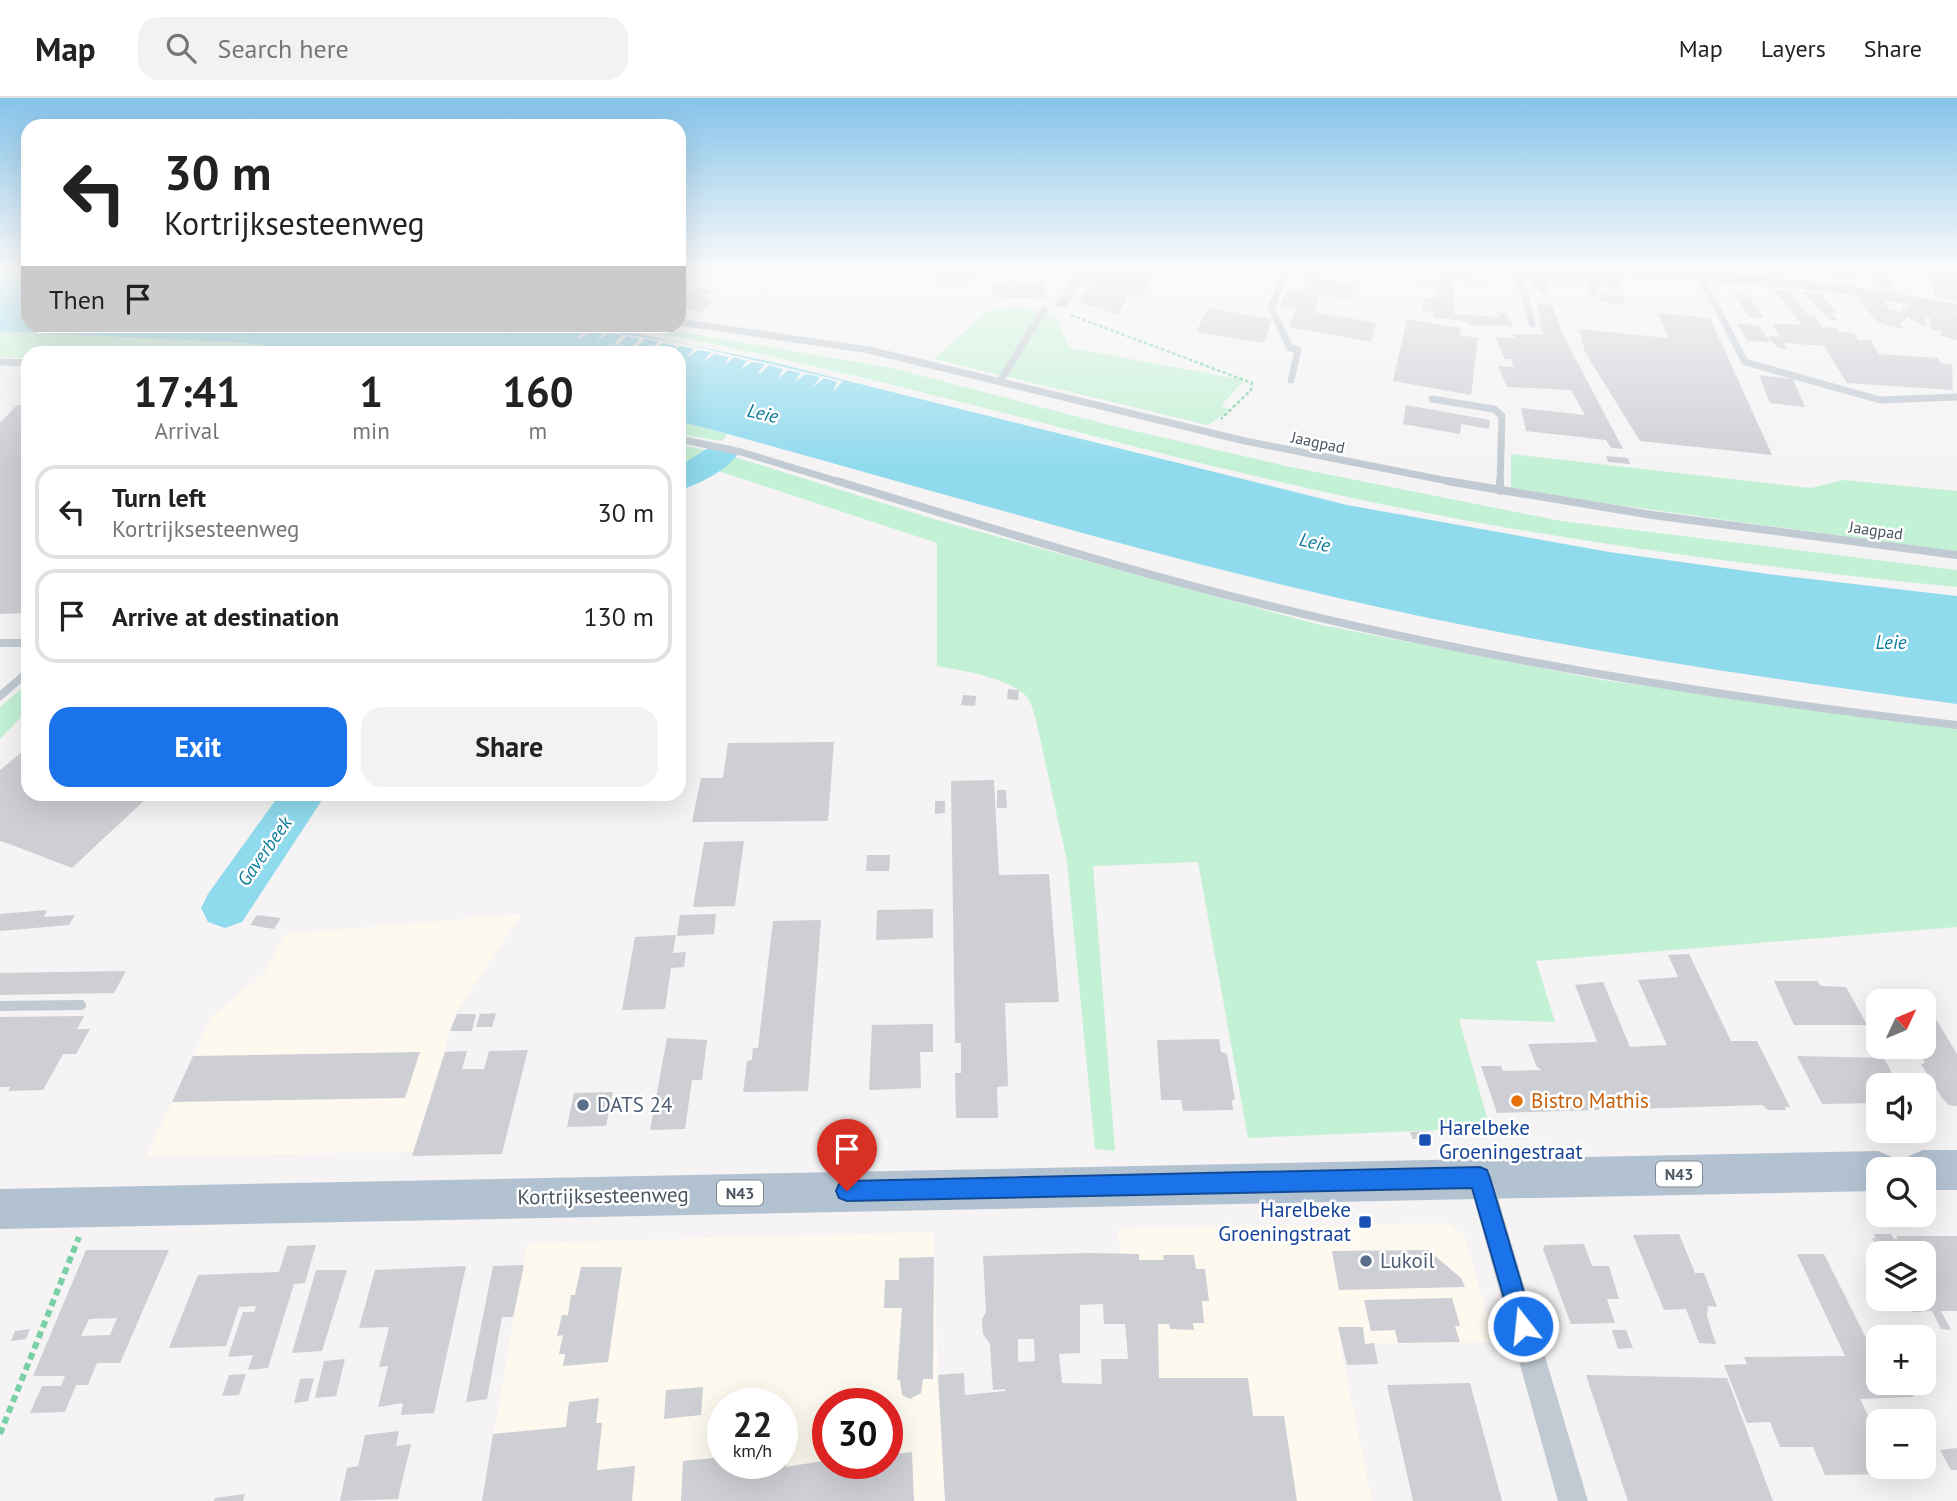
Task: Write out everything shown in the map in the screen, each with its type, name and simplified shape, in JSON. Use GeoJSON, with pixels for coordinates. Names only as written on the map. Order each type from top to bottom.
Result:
{"type":"FeatureCollection","features":[{"type":"Feature","properties":{"kind":"main road"},"geometry":{"type":"LineString","coordinates":[[1936,1170],[1957,1170]]}},
{"type":"Feature","properties":{"kind":"main road","name":"Kortrijksesteenweg"},"geometry":{"type":"LineString","coordinates":[[0,1209],[1866,1171]]}},
{"type":"Feature","properties":{"kind":"street"},"geometry":{"type":"LineString","coordinates":[[1480,1178],[1573,1501]]}},
{"type":"Feature","properties":{"kind":"lane","name":"Jaagpad"},"geometry":{"type":"LineString","coordinates":[[764,334],[869,350],[1206,431],[1500,491],[1666,517],[1957,555]]}},
{"type":"Feature","properties":{"kind":"lane"},"geometry":{"type":"LineString","coordinates":[[1000,381],[1029,334]]}},
{"type":"Feature","properties":{"kind":"lane"},"geometry":{"type":"LineString","coordinates":[[1284,334],[1290,348],[1298,351],[1291,380]]}},
{"type":"Feature","properties":{"kind":"lane"},"geometry":{"type":"LineString","coordinates":[[1731,334],[1745,362],[1880,400],[1957,397]]}},
{"type":"Feature","properties":{"kind":"lane"},"geometry":{"type":"LineString","coordinates":[[0,362],[21,363]]}},
{"type":"Feature","properties":{"kind":"lane"},"geometry":{"type":"LineString","coordinates":[[1432,399],[1494,410],[1502,416],[1500,491]]}},
{"type":"Feature","properties":{"kind":"lane"},"geometry":{"type":"LineString","coordinates":[[686,440],[741,452],[1193,585],[1351,625],[1490,654],[1697,691],[1957,725]]}},
{"type":"Feature","properties":{"kind":"lane"},"geometry":{"type":"LineString","coordinates":[[0,643],[21,643]]}},
{"type":"Feature","properties":{"kind":"lane"},"geometry":{"type":"LineString","coordinates":[[0,696],[21,678]]}},
{"type":"Feature","properties":{"kind":"lane"},"geometry":{"type":"LineString","coordinates":[[0,1006],[81,1005]]}},
{"type":"Feature","properties":{"kind":"path"},"geometry":{"type":"LineString","coordinates":[[1128,334],[1252,383],[1251,390],[1206,431]]}},
{"type":"Feature","properties":{"kind":"path"},"geometry":{"type":"LineString","coordinates":[[0,1434],[92,1207]]}},
{"type":"Feature","properties":{"kind":"shaded area"},"geometry":{"type":"Polygon","coordinates":[[[521,914],[455,1014],[414,1152],[147,1156],[211,1018],[265,972],[286,934],[521,914]]]}},
{"type":"Feature","properties":{"kind":"shaded area"},"geometry":{"type":"Polygon","coordinates":[[[1449,1223],[1464,1235],[1495,1342],[1340,1345],[1372,1501],[482,1501],[527,1243],[933,1232],[938,1375],[964,1373],[965,1395],[1129,1384],[1118,1228],[1449,1223]]]}},
{"type":"Feature","properties":{"kind":"green space"},"geometry":{"type":"Polygon","coordinates":[[[0,334],[71,334],[268,346],[21,346],[21,358],[0,357],[0,334]]]}},
{"type":"Feature","properties":{"kind":"green space"},"geometry":{"type":"Polygon","coordinates":[[[664,334],[696,334],[892,368],[1109,425],[1286,466],[1561,521],[1957,570],[1957,587],[1699,557],[1442,516],[1272,480],[864,378],[664,334]]]}},
{"type":"Feature","properties":{"kind":"green space"},"geometry":{"type":"Polygon","coordinates":[[[962,334],[1064,334],[1070,348],[1244,380],[1221,406],[1230,410],[1208,425],[934,359],[962,334]]]}},
{"type":"Feature","properties":{"kind":"green space"},"geometry":{"type":"Polygon","coordinates":[[[686,423],[727,434],[722,441],[686,435],[686,423]]]}},
{"type":"Feature","properties":{"kind":"green space"},"geometry":{"type":"Polygon","coordinates":[[[686,446],[741,459],[937,520],[1316,624],[1602,680],[1957,728],[1957,927],[1536,961],[1555,1022],[1459,1019],[1490,1128],[1248,1138],[1198,862],[1093,866],[1115,1151],[1095,1149],[1067,861],[1036,720],[1029,700],[1013,686],[937,666],[937,543],[686,460],[686,446]]]}},
{"type":"Feature","properties":{"kind":"green space"},"geometry":{"type":"Polygon","coordinates":[[[1511,454],[1811,488],[1844,480],[1957,491],[1957,552],[1511,490],[1511,454]]]}},
{"type":"Feature","properties":{"kind":"green space"},"geometry":{"type":"Polygon","coordinates":[[[21,689],[21,717],[0,739],[0,707],[21,689]]]}},
{"type":"Feature","properties":{"kind":"water","name":"Leie"},"geometry":{"type":"Polygon","coordinates":[[[71,334],[639,334],[768,361],[1347,505],[1609,552],[1957,596],[1957,704],[1727,671],[1422,617],[1179,559],[686,423],[686,346],[266,346],[71,334]]]}},
{"type":"Feature","properties":{"kind":"pier"},"geometry":{"type":"Polygon","coordinates":[[[618,334],[680,343],[843,381],[833,392],[837,382],[824,378],[813,387],[820,377],[806,374],[794,382],[801,373],[788,370],[778,379],[783,369],[769,365],[758,373],[765,364],[752,362],[740,370],[747,361],[734,357],[724,366],[729,357],[715,354],[703,362],[711,352],[698,350],[686,358],[693,349],[686,346],[663,343],[654,346],[658,342],[645,339],[638,346],[633,346],[640,339],[627,336],[614,345],[622,335],[618,334]]]}},
{"type":"Feature","properties":{"kind":"building"},"geometry":{"type":"Polygon","coordinates":[[[1211,334],[1267,334],[1264,343],[1211,334]]]}},
{"type":"Feature","properties":{"kind":"building"},"geometry":{"type":"Polygon","coordinates":[[[1330,334],[1373,334],[1371,342],[1330,334]]]}},
{"type":"Feature","properties":{"kind":"building"},"geometry":{"type":"Polygon","coordinates":[[[1404,334],[1459,334],[1478,338],[1471,395],[1393,381],[1404,334]]]}},
{"type":"Feature","properties":{"kind":"building"},"geometry":{"type":"Polygon","coordinates":[[[1563,334],[1623,449],[1611,448],[1606,440],[1526,431],[1521,408],[1585,415],[1571,390],[1507,387],[1498,366],[1514,367],[1511,359],[1505,359],[1495,337],[1563,334]]]}},
{"type":"Feature","properties":{"kind":"building"},"geometry":{"type":"Polygon","coordinates":[[[1580,334],[1633,334],[1668,338],[1667,334],[1717,334],[1772,455],[1640,441],[1585,352],[1580,334]]]}},
{"type":"Feature","properties":{"kind":"building"},"geometry":{"type":"Polygon","coordinates":[[[1743,334],[1765,334],[1770,342],[1748,341],[1743,334]]]}},
{"type":"Feature","properties":{"kind":"building"},"geometry":{"type":"Polygon","coordinates":[[[1779,334],[1855,334],[1858,340],[1870,340],[1879,354],[1938,358],[1940,363],[1952,364],[1953,390],[1847,383],[1824,346],[1784,343],[1787,349],[1778,348],[1767,336],[1780,337],[1779,334]]]}},
{"type":"Feature","properties":{"kind":"building"},"geometry":{"type":"Polygon","coordinates":[[[1957,334],[1957,340],[1941,336],[1957,334]]]}},
{"type":"Feature","properties":{"kind":"building"},"geometry":{"type":"Polygon","coordinates":[[[1759,375],[1793,379],[1805,407],[1770,403],[1759,375]]]}},
{"type":"Feature","properties":{"kind":"building"},"geometry":{"type":"Polygon","coordinates":[[[17,405],[21,405],[21,613],[0,614],[0,423],[17,405]]]}},
{"type":"Feature","properties":{"kind":"building"},"geometry":{"type":"Polygon","coordinates":[[[1406,405],[1490,420],[1489,429],[1461,424],[1460,434],[1403,424],[1406,405]]]}},
{"type":"Feature","properties":{"kind":"building"},"geometry":{"type":"Polygon","coordinates":[[[1606,456],[1628,458],[1630,464],[1608,462],[1606,456]]]}},
{"type":"Feature","properties":{"kind":"building"},"geometry":{"type":"Polygon","coordinates":[[[1008,689],[1019,690],[1018,700],[1007,699],[1008,689]]]}},
{"type":"Feature","properties":{"kind":"building"},"geometry":{"type":"Polygon","coordinates":[[[963,695],[976,696],[975,706],[961,705],[963,695]]]}},
{"type":"Feature","properties":{"kind":"building"},"geometry":{"type":"Polygon","coordinates":[[[834,742],[828,821],[692,822],[701,778],[723,778],[728,743],[834,742]]]}},
{"type":"Feature","properties":{"kind":"building"},"geometry":{"type":"Polygon","coordinates":[[[21,753],[21,801],[144,801],[72,868],[0,841],[0,770],[21,753]]]}},
{"type":"Feature","properties":{"kind":"building"},"geometry":{"type":"Polygon","coordinates":[[[994,780],[999,875],[1049,874],[1059,1002],[1005,1003],[1008,1086],[997,1087],[998,1118],[956,1118],[955,1073],[961,1073],[961,1043],[955,1043],[951,781],[994,780]]]}},
{"type":"Feature","properties":{"kind":"building"},"geometry":{"type":"Polygon","coordinates":[[[997,790],[1006,790],[1007,808],[997,808],[997,790]]]}},
{"type":"Feature","properties":{"kind":"building"},"geometry":{"type":"Polygon","coordinates":[[[935,801],[945,801],[945,813],[935,814],[935,801]]]}},
{"type":"Feature","properties":{"kind":"building"},"geometry":{"type":"Polygon","coordinates":[[[744,841],[735,906],[693,907],[704,842],[744,841]]]}},
{"type":"Feature","properties":{"kind":"building"},"geometry":{"type":"Polygon","coordinates":[[[867,855],[890,855],[889,871],[866,871],[867,855]]]}},
{"type":"Feature","properties":{"kind":"building"},"geometry":{"type":"Polygon","coordinates":[[[933,909],[933,938],[876,940],[877,910],[933,909]]]}},
{"type":"Feature","properties":{"kind":"building"},"geometry":{"type":"Polygon","coordinates":[[[47,910],[44,917],[75,915],[69,925],[0,931],[0,914],[47,910]]]}},
{"type":"Feature","properties":{"kind":"building"},"geometry":{"type":"Polygon","coordinates":[[[716,914],[714,934],[677,936],[680,915],[716,914]]]}},
{"type":"Feature","properties":{"kind":"building"},"geometry":{"type":"Polygon","coordinates":[[[257,915],[281,918],[274,929],[250,925],[257,915]]]}},
{"type":"Feature","properties":{"kind":"building"},"geometry":{"type":"Polygon","coordinates":[[[821,920],[808,1091],[743,1092],[747,1061],[752,1060],[753,1048],[758,1048],[773,921],[821,920]]]}},
{"type":"Feature","properties":{"kind":"building"},"geometry":{"type":"Polygon","coordinates":[[[676,935],[673,953],[686,952],[684,967],[671,968],[665,1009],[622,1010],[635,937],[676,935]]]}},
{"type":"Feature","properties":{"kind":"building"},"geometry":{"type":"Polygon","coordinates":[[[1689,954],[1731,1041],[1757,1041],[1790,1107],[1785,1107],[1786,1110],[1768,1110],[1762,1105],[1497,1113],[1481,1066],[1501,1066],[1503,1071],[1542,1070],[1537,1067],[1528,1044],[1597,1042],[1575,985],[1603,982],[1630,1047],[1667,1045],[1638,980],[1678,977],[1668,955],[1689,954]]]}},
{"type":"Feature","properties":{"kind":"building"},"geometry":{"type":"Polygon","coordinates":[[[126,971],[114,993],[0,995],[0,973],[126,971]]]}},
{"type":"Feature","properties":{"kind":"building"},"geometry":{"type":"Polygon","coordinates":[[[1774,981],[1817,981],[1821,986],[1846,987],[1866,1023],[1866,1025],[1794,1025],[1774,981]]]}},
{"type":"Feature","properties":{"kind":"building"},"geometry":{"type":"Polygon","coordinates":[[[496,1013],[492,1027],[476,1027],[480,1014],[496,1013]]]}},
{"type":"Feature","properties":{"kind":"building"},"geometry":{"type":"Polygon","coordinates":[[[457,1014],[476,1014],[472,1031],[450,1031],[457,1014]]]}},
{"type":"Feature","properties":{"kind":"building"},"geometry":{"type":"Polygon","coordinates":[[[84,1016],[77,1029],[90,1029],[76,1054],[63,1054],[43,1090],[8,1091],[10,1087],[0,1087],[0,1017],[84,1016]]]}},
{"type":"Feature","properties":{"kind":"building"},"geometry":{"type":"Polygon","coordinates":[[[1936,1019],[1957,1054],[1957,1106],[1949,1105],[1942,1098],[1936,1088],[1936,1073],[1927,1073],[1921,1064],[1925,1063],[1923,1059],[1936,1059],[1936,1019]]]}},
{"type":"Feature","properties":{"kind":"building"},"geometry":{"type":"Polygon","coordinates":[[[933,1024],[933,1052],[920,1052],[921,1088],[869,1090],[872,1025],[933,1024]]]}},
{"type":"Feature","properties":{"kind":"building"},"geometry":{"type":"Polygon","coordinates":[[[667,1038],[707,1040],[702,1080],[692,1080],[685,1129],[650,1130],[667,1038]]]}},
{"type":"Feature","properties":{"kind":"building"},"geometry":{"type":"Polygon","coordinates":[[[1219,1039],[1221,1052],[1227,1054],[1235,1100],[1232,1100],[1233,1110],[1183,1111],[1181,1100],[1161,1100],[1157,1040],[1219,1039]]]}},
{"type":"Feature","properties":{"kind":"building"},"geometry":{"type":"Polygon","coordinates":[[[528,1050],[502,1154],[412,1156],[445,1052],[467,1051],[462,1069],[484,1069],[489,1051],[528,1050]]]}},
{"type":"Feature","properties":{"kind":"building"},"geometry":{"type":"Polygon","coordinates":[[[420,1052],[405,1098],[172,1102],[193,1056],[420,1052]]]}},
{"type":"Feature","properties":{"kind":"building"},"geometry":{"type":"Polygon","coordinates":[[[1797,1056],[1885,1059],[1892,1073],[1866,1073],[1866,1103],[1822,1104],[1797,1056]]]}},
{"type":"Feature","properties":{"kind":"building"},"geometry":{"type":"Polygon","coordinates":[[[613,1092],[606,1126],[567,1127],[574,1093],[613,1092]]]}},
{"type":"Feature","properties":{"kind":"building"},"geometry":{"type":"Polygon","coordinates":[[[1429,1131],[1431,1138],[1413,1139],[1410,1132],[1429,1131]]]}},
{"type":"Feature","properties":{"kind":"building"},"geometry":{"type":"Polygon","coordinates":[[[1679,1234],[1695,1273],[1704,1273],[1717,1307],[1708,1306],[1707,1316],[1716,1344],[1699,1343],[1686,1309],[1664,1310],[1633,1235],[1679,1234]]]}},
{"type":"Feature","properties":{"kind":"building"},"geometry":{"type":"Polygon","coordinates":[[[1874,1234],[1891,1234],[1894,1239],[1898,1239],[1896,1236],[1957,1236],[1957,1311],[1941,1311],[1951,1330],[1941,1329],[1932,1311],[1936,1311],[1936,1241],[1874,1241],[1872,1238],[1876,1239],[1874,1234]]]}},
{"type":"Feature","properties":{"kind":"building"},"geometry":{"type":"Polygon","coordinates":[[[1584,1244],[1592,1266],[1609,1266],[1619,1299],[1607,1299],[1615,1323],[1571,1324],[1543,1249],[1545,1245],[1584,1244]]]}},
{"type":"Feature","properties":{"kind":"building"},"geometry":{"type":"Polygon","coordinates":[[[316,1245],[305,1283],[294,1284],[268,1368],[248,1370],[253,1355],[228,1357],[243,1312],[254,1312],[256,1306],[239,1307],[226,1346],[169,1348],[198,1275],[279,1272],[287,1246],[316,1245]]]}},
{"type":"Feature","properties":{"kind":"building"},"geometry":{"type":"Polygon","coordinates":[[[86,1250],[169,1250],[120,1363],[97,1363],[88,1385],[76,1385],[65,1412],[30,1413],[42,1386],[61,1386],[65,1376],[33,1376],[86,1250]],[[117,1318],[89,1319],[81,1336],[110,1335],[117,1318]]]}},
{"type":"Feature","properties":{"kind":"building"},"geometry":{"type":"Polygon","coordinates":[[[1428,1250],[1461,1278],[1465,1287],[1339,1290],[1332,1251],[1428,1250]]]}},
{"type":"Feature","properties":{"kind":"building"},"geometry":{"type":"Polygon","coordinates":[[[1139,1254],[1139,1260],[1164,1260],[1163,1255],[1194,1255],[1196,1269],[1205,1269],[1209,1301],[1202,1301],[1204,1323],[1193,1323],[1194,1330],[1170,1329],[1169,1324],[1158,1324],[1159,1378],[1248,1378],[1253,1416],[1284,1416],[1297,1501],[945,1501],[938,1375],[964,1373],[965,1395],[1005,1391],[993,1390],[990,1344],[983,1334],[982,1319],[986,1312],[983,1256],[1139,1254]],[[1103,1304],[1080,1305],[1080,1353],[1059,1354],[1062,1383],[1102,1384],[1101,1359],[1128,1359],[1125,1324],[1104,1324],[1103,1304]],[[1018,1339],[1018,1362],[1035,1361],[1034,1339],[1018,1339]]]}},
{"type":"Feature","properties":{"kind":"building"},"geometry":{"type":"Polygon","coordinates":[[[1797,1254],[1824,1254],[1866,1338],[1866,1395],[1914,1397],[1860,1399],[1866,1412],[1866,1474],[1825,1475],[1813,1447],[1780,1447],[1770,1422],[1747,1423],[1724,1365],[1747,1364],[1744,1357],[1845,1356],[1797,1254]]]}},
{"type":"Feature","properties":{"kind":"building"},"geometry":{"type":"Polygon","coordinates":[[[934,1257],[933,1379],[923,1379],[921,1393],[910,1399],[903,1396],[900,1380],[897,1380],[902,1308],[884,1308],[885,1280],[899,1280],[899,1258],[934,1257]]]}},
{"type":"Feature","properties":{"kind":"building"},"geometry":{"type":"Polygon","coordinates":[[[524,1265],[513,1317],[502,1317],[487,1399],[466,1402],[493,1266],[524,1265]]]}},
{"type":"Feature","properties":{"kind":"building"},"geometry":{"type":"Polygon","coordinates":[[[466,1266],[434,1413],[401,1415],[403,1403],[378,1407],[388,1366],[379,1367],[389,1327],[359,1328],[375,1270],[466,1266]]]}},
{"type":"Feature","properties":{"kind":"building"},"geometry":{"type":"Polygon","coordinates":[[[581,1267],[622,1267],[608,1362],[563,1366],[565,1354],[559,1354],[563,1335],[557,1336],[562,1315],[568,1315],[571,1295],[575,1295],[581,1267]]]}},
{"type":"Feature","properties":{"kind":"building"},"geometry":{"type":"Polygon","coordinates":[[[316,1270],[347,1270],[322,1351],[292,1353],[316,1270]]]}},
{"type":"Feature","properties":{"kind":"building"},"geometry":{"type":"Polygon","coordinates":[[[1452,1298],[1460,1326],[1455,1326],[1460,1342],[1398,1343],[1395,1330],[1371,1331],[1364,1300],[1452,1298]]]}},
{"type":"Feature","properties":{"kind":"building"},"geometry":{"type":"Polygon","coordinates":[[[1338,1327],[1363,1327],[1365,1344],[1374,1343],[1378,1364],[1347,1365],[1338,1327]]]}},
{"type":"Feature","properties":{"kind":"building"},"geometry":{"type":"Polygon","coordinates":[[[30,1329],[26,1339],[11,1341],[15,1331],[30,1329]]]}},
{"type":"Feature","properties":{"kind":"building"},"geometry":{"type":"Polygon","coordinates":[[[1612,1330],[1626,1330],[1633,1348],[1618,1349],[1612,1330]]]}},
{"type":"Feature","properties":{"kind":"building"},"geometry":{"type":"Polygon","coordinates":[[[345,1359],[336,1396],[315,1398],[324,1361],[345,1359]]]}},
{"type":"Feature","properties":{"kind":"building"},"geometry":{"type":"Polygon","coordinates":[[[246,1374],[239,1395],[222,1396],[229,1375],[246,1374]]]}},
{"type":"Feature","properties":{"kind":"building"},"geometry":{"type":"Polygon","coordinates":[[[1586,1375],[1727,1378],[1773,1501],[1628,1501],[1586,1375]]]}},
{"type":"Feature","properties":{"kind":"building"},"geometry":{"type":"Polygon","coordinates":[[[314,1378],[308,1401],[294,1403],[300,1379],[314,1378]]]}},
{"type":"Feature","properties":{"kind":"building"},"geometry":{"type":"Polygon","coordinates":[[[1470,1383],[1502,1501],[1413,1501],[1387,1385],[1470,1383]]]}},
{"type":"Feature","properties":{"kind":"building"},"geometry":{"type":"Polygon","coordinates":[[[703,1387],[701,1415],[664,1419],[666,1390],[703,1387]]]}},
{"type":"Feature","properties":{"kind":"building"},"geometry":{"type":"Polygon","coordinates":[[[599,1398],[596,1423],[602,1423],[597,1470],[635,1466],[632,1501],[482,1501],[493,1434],[566,1427],[569,1402],[599,1398]]]}},
{"type":"Feature","properties":{"kind":"building"},"geometry":{"type":"Polygon","coordinates":[[[399,1431],[396,1446],[411,1444],[398,1499],[340,1501],[347,1468],[358,1466],[365,1435],[399,1431]]]}},
{"type":"Feature","properties":{"kind":"building"},"geometry":{"type":"Polygon","coordinates":[[[1957,1448],[1957,1470],[1951,1470],[1940,1450],[1957,1448]]]}},
{"type":"Feature","properties":{"kind":"building"},"geometry":{"type":"Polygon","coordinates":[[[912,1452],[914,1501],[681,1501],[683,1461],[707,1459],[707,1479],[798,1479],[798,1465],[812,1463],[812,1479],[903,1479],[903,1453],[912,1452]]]}},
{"type":"Feature","properties":{"kind":"building"},"geometry":{"type":"Polygon","coordinates":[[[245,1494],[243,1501],[214,1501],[215,1498],[245,1494]]]}},
{"type":"Feature","properties":{"kind":"waterway","name":"Gaverbeek"},"geometry":{"type":"LineString","coordinates":[[686,476],[722,454]]}},
{"type":"Feature","properties":{"kind":"waterway","name":"Gaverbeek"},"geometry":{"type":"LineString","coordinates":[[225,908],[299,801]]}},
{"type":"Feature","properties":{"kind":"place","name":"Bistro Mathis"},"geometry":{"type":"Point","coordinates":[1517,1101]}},
{"type":"Feature","properties":{"kind":"place","name":"DATS 24"},"geometry":{"type":"Point","coordinates":[583,1105]}},
{"type":"Feature","properties":{"kind":"place","name":"Harelbeke Groeningestraat"},"geometry":{"type":"Point","coordinates":[1425,1140]}},
{"type":"Feature","properties":{"kind":"place","name":"Harelbeke Groeningstraat"},"geometry":{"type":"Point","coordinates":[1365,1222]}},
{"type":"Feature","properties":{"kind":"place","name":"Lukoil"},"geometry":{"type":"Point","coordinates":[1366,1261]}},
{"type":"Feature","properties":{"kind":"route"},"geometry":{"type":"LineString","coordinates":[[847,1191],[1480,1178],[1523,1326]]}}]}
